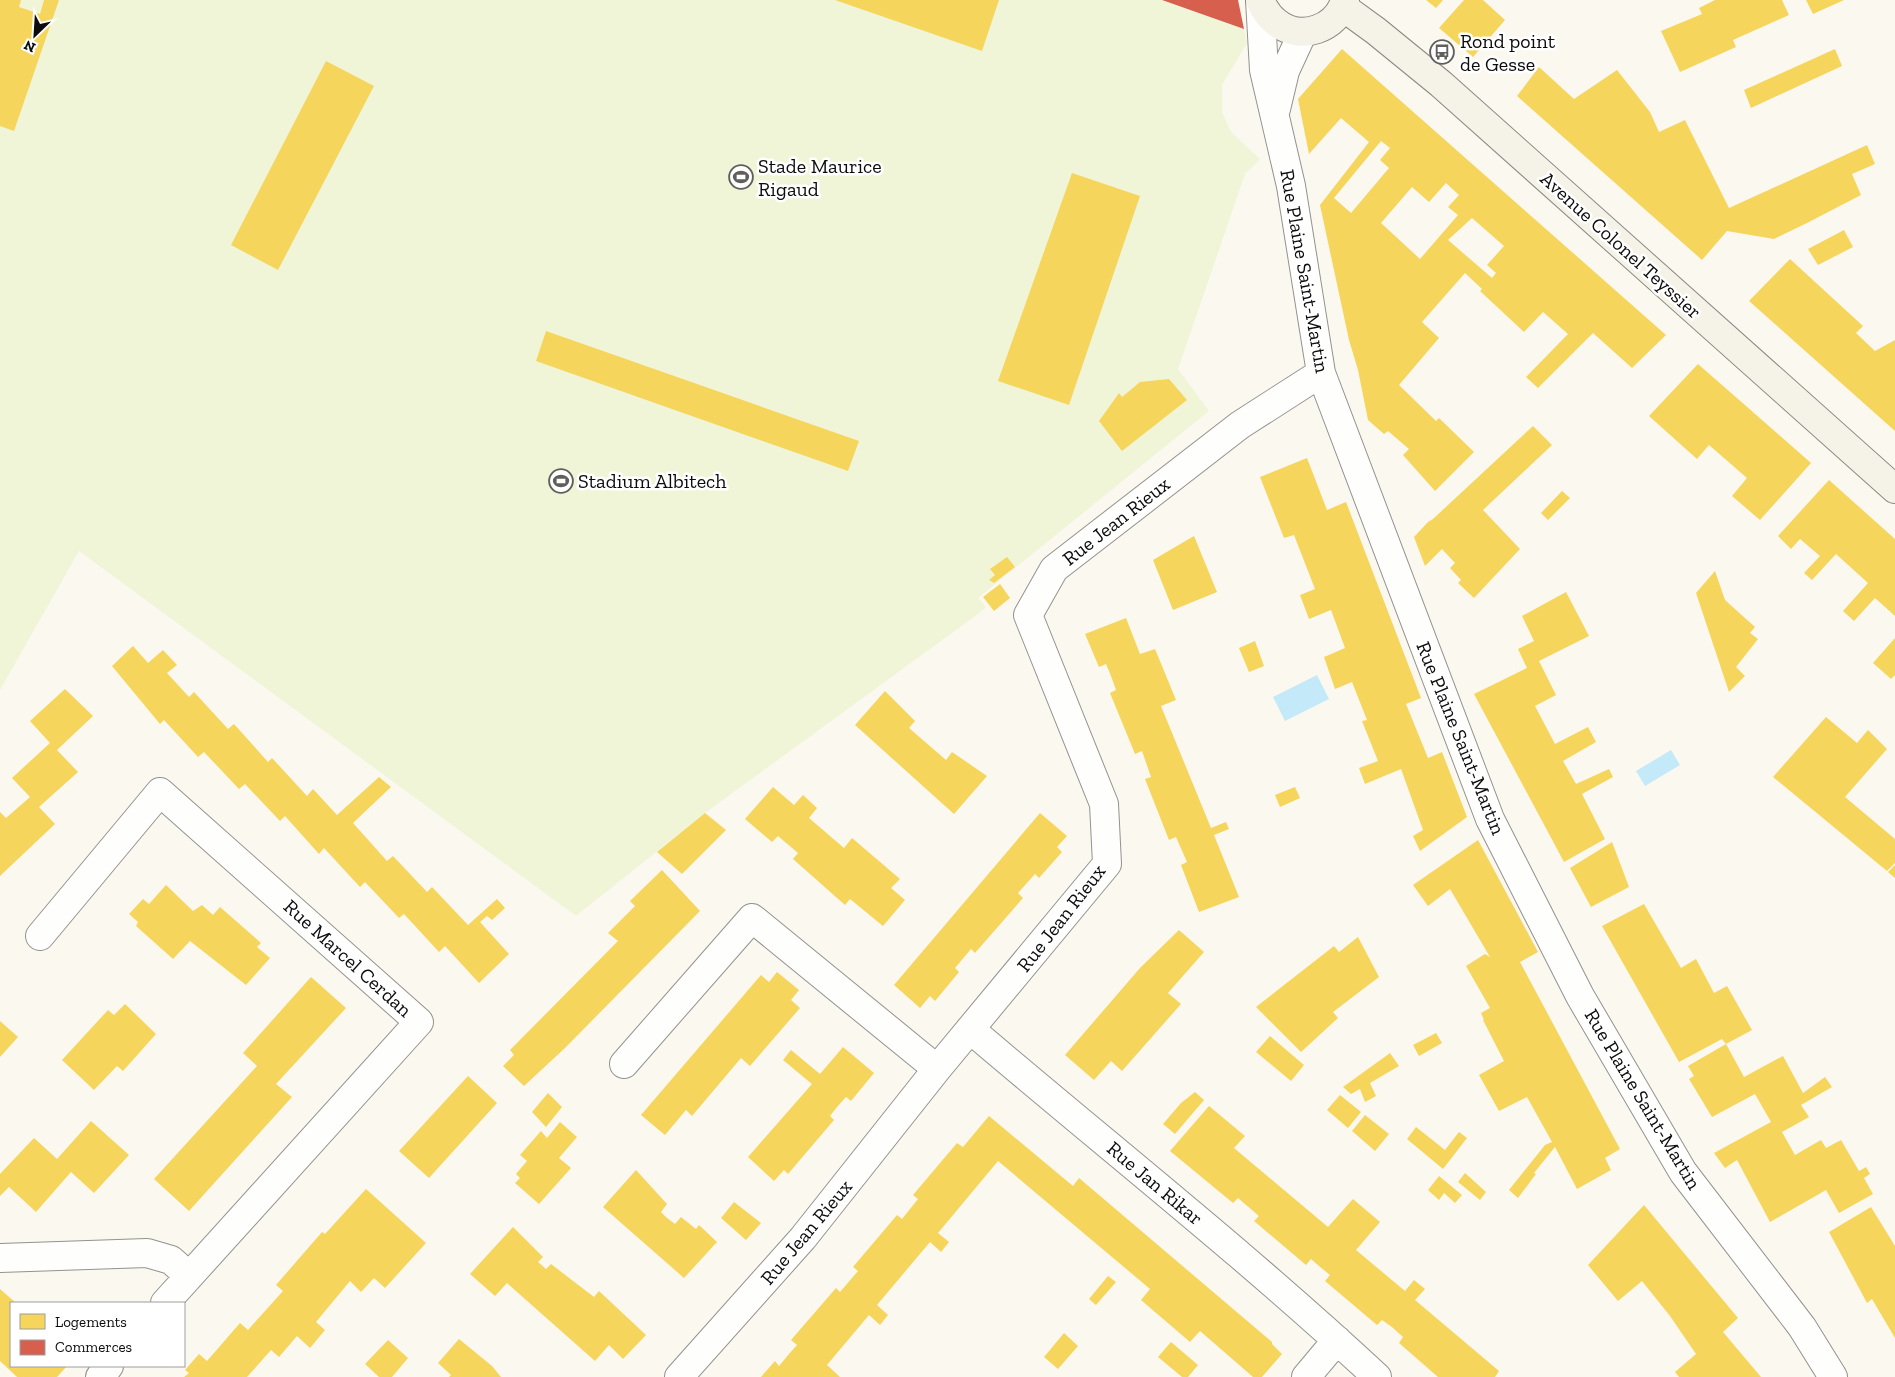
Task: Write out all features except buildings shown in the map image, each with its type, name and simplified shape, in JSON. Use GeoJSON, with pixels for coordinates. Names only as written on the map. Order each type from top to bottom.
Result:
{"type":"FeatureCollection","features":[{"type":"Feature","properties":{"kind":"main road"},"geometry":{"type":"LineString","coordinates":[[1260,0],[1266,12],[1276,23],[1289,30],[1303,32],[1316,30],[1327,25],[1336,17],[1344,3]]}},
{"type":"Feature","properties":{"kind":"main road","name":"Avenue Colonel Teyssier"},"geometry":{"type":"LineString","coordinates":[[1344,3],[1441,84],[1895,489]]}},
{"type":"Feature","properties":{"kind":"street"},"geometry":{"type":"LineString","coordinates":[[1260,0],[1264,70],[1274,116]]}},
{"type":"Feature","properties":{"kind":"street","name":"Rue Plaine Saint-Martin"},"geometry":{"type":"LineString","coordinates":[[1303,32],[1285,71],[1274,116],[1291,186],[1321,373],[1490,819],[1571,979],[1683,1172],[1802,1327],[1833,1377]]}},
{"type":"Feature","properties":{"kind":"street","name":"Rue Jean Rieux"},"geometry":{"type":"LineString","coordinates":[[679,1377],[803,1238],[937,1069],[1107,864],[1104,804],[1028,616],[1054,569],[1240,425],[1321,373]]}},
{"type":"Feature","properties":{"kind":"street","name":"Rue Marcel Cerdan"},"geometry":{"type":"LineString","coordinates":[[40,936],[160,792],[419,1022],[166,1302]]}},
{"type":"Feature","properties":{"kind":"street"},"geometry":{"type":"LineString","coordinates":[[624,1064],[752,918],[937,1069]]}},
{"type":"Feature","properties":{"kind":"street","name":"Rue Jan Rikar"},"geometry":{"type":"LineString","coordinates":[[970,1029],[1146,1175],[1337,1340],[1377,1377]]}},
{"type":"Feature","properties":{"kind":"street"},"geometry":{"type":"LineString","coordinates":[[0,1258],[147,1253],[171,1260],[189,1276]]}},
{"type":"Feature","properties":{"kind":"street"},"geometry":{"type":"LineString","coordinates":[[1306,1377],[1337,1340]]}},
{"type":"Feature","properties":{"kind":"street"},"geometry":{"type":"LineString","coordinates":[[100,1377],[109,1367]]}},
{"type":"Feature","properties":{"kind":"green space","name":"Stadium Albitech"},"geometry":{"type":"Polygon","coordinates":[[[0,0],[1161,0],[1244,29],[1247,43],[1222,85],[1222,112],[1231,132],[1260,159],[1245,174],[1178,369],[1209,411],[978,598],[986,607],[978,614],[705,813],[576,916],[79,551],[0,690],[0,0]]]}},
{"type":"Feature","properties":{"kind":"water"},"geometry":{"type":"Polygon","coordinates":[[[1317,675],[1329,699],[1285,721],[1273,697],[1317,675]]]}},
{"type":"Feature","properties":{"kind":"water"},"geometry":{"type":"Polygon","coordinates":[[[1671,750],[1680,765],[1645,786],[1636,771],[1671,750]]]}},
{"type":"Feature","properties":{"kind":"place","name":"Rond point de Gesse"},"geometry":{"type":"Point","coordinates":[1442,52]}},
{"type":"Feature","properties":{"kind":"place","name":"Stade Maurice Rigaud"},"geometry":{"type":"Point","coordinates":[741,177]}},
{"type":"Feature","properties":{"kind":"place","name":"Stadium Albitech"},"geometry":{"type":"Point","coordinates":[561,481]}}]}
